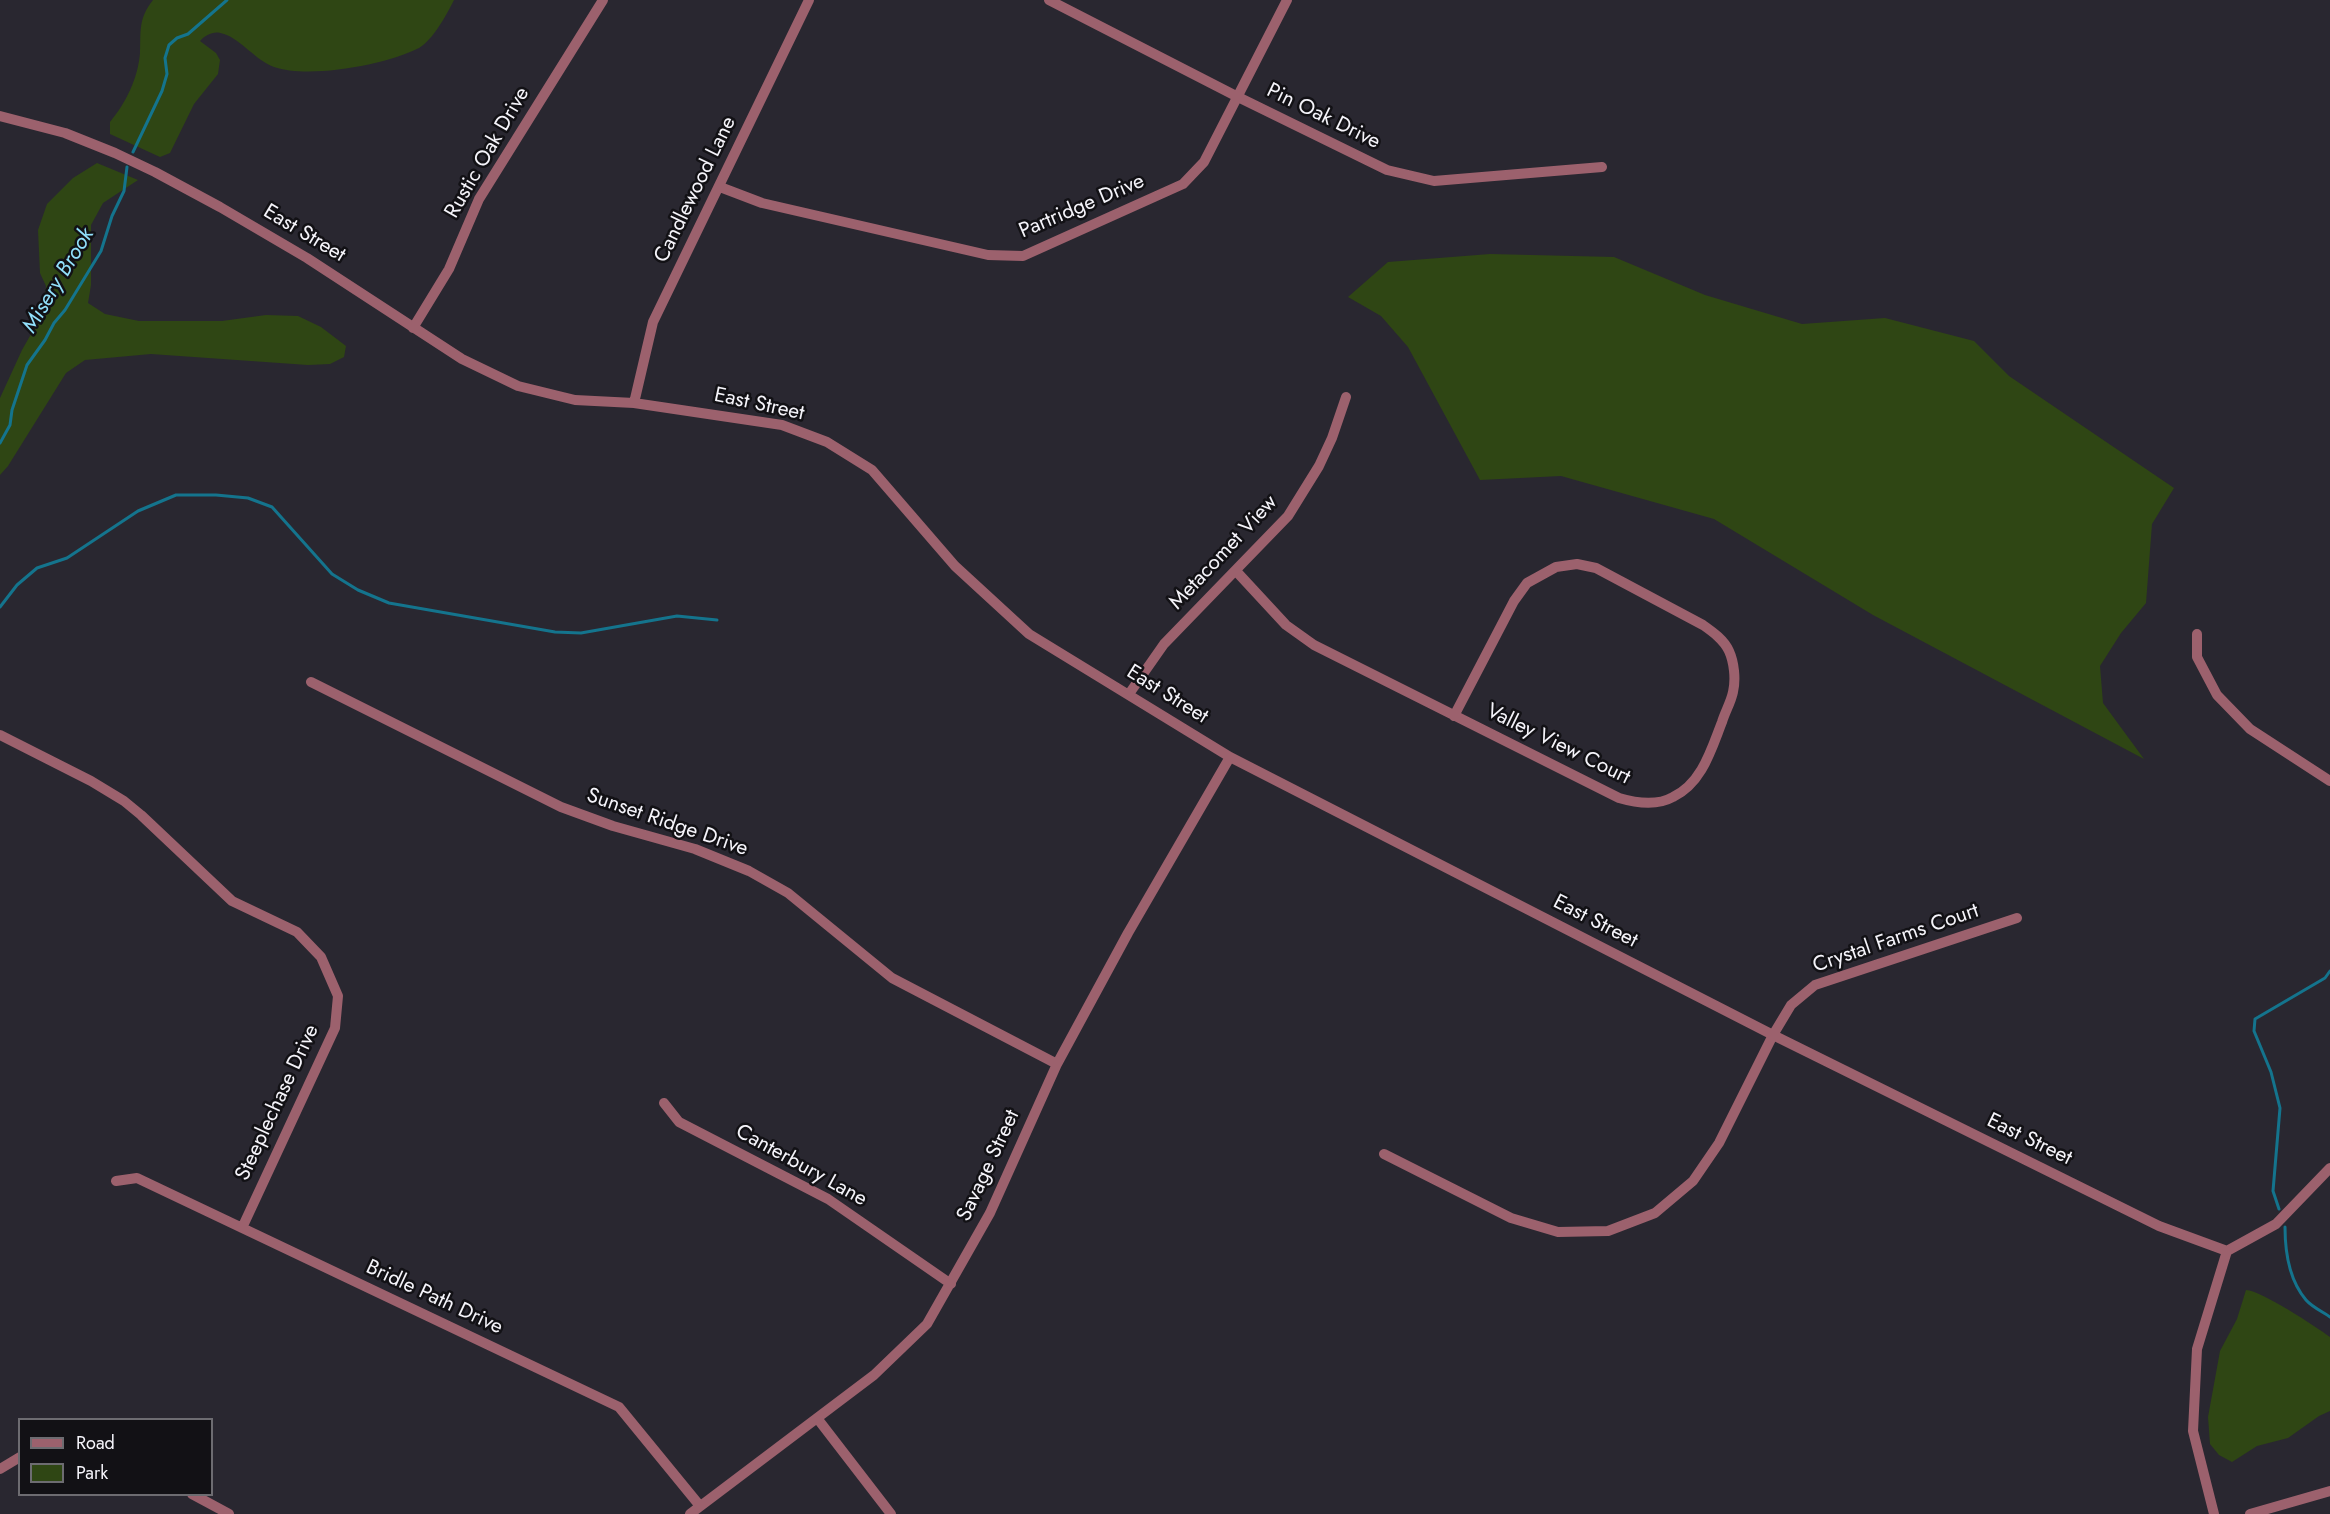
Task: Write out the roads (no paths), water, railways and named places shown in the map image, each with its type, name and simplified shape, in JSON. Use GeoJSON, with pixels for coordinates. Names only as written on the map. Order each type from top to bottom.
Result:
{"type":"FeatureCollection","features":[{"type":"Feature","properties":{"kind":"street","name":"Rustic Oak Drive"},"geometry":{"type":"LineString","coordinates":[[413,328],[449,269],[479,200],[603,0]]}},
{"type":"Feature","properties":{"kind":"street","name":"Candlewood Lane"},"geometry":{"type":"LineString","coordinates":[[634,403],[653,322],[809,0]]}},
{"type":"Feature","properties":{"kind":"street","name":"Pin Oak Drive"},"geometry":{"type":"LineString","coordinates":[[1049,0],[1387,170],[1434,181],[1602,167]]}},
{"type":"Feature","properties":{"kind":"street","name":"Partridge Drive"},"geometry":{"type":"LineString","coordinates":[[720,187],[762,203],[988,255],[1023,256],[1183,184],[1204,162],[1287,0]]}},
{"type":"Feature","properties":{"kind":"street","name":"East Street"},"geometry":{"type":"LineString","coordinates":[[0,116],[65,133],[155,172],[307,258],[462,359],[518,386],[575,400],[634,403],[782,425],[827,442],[872,470],[955,566],[1029,634],[1230,757],[1773,1035],[2159,1226],[2227,1251]]}},
{"type":"Feature","properties":{"kind":"street","name":"Metacomet View"},"geometry":{"type":"LineString","coordinates":[[1129,694],[1164,644],[1288,516],[1319,466],[1332,438],[1346,397]]}},
{"type":"Feature","properties":{"kind":"street","name":"Valley View Court"},"geometry":{"type":"LineString","coordinates":[[1236,571],[1299,636],[1314,645],[1454,716],[1619,798],[1636,803],[1672,798],[1699,775],[1708,759],[1733,691],[1733,668],[1728,650],[1716,634],[1703,625],[1596,568],[1577,564],[1556,567],[1527,583],[1514,601],[1454,716]]}},
{"type":"Feature","properties":{"kind":"street"},"geometry":{"type":"LineString","coordinates":[[2198,634],[2197,657],[2217,695],[2250,729],[2330,781]]}},
{"type":"Feature","properties":{"kind":"street","name":"Sunset Ridge Drive"},"geometry":{"type":"LineString","coordinates":[[311,682],[561,807],[613,826],[696,849],[749,871],[788,893],[892,978],[1057,1064]]}},
{"type":"Feature","properties":{"kind":"street","name":"Steeplechase Drive"},"geometry":{"type":"LineString","coordinates":[[0,735],[124,801],[232,901],[297,932],[321,957],[338,996],[335,1028],[242,1228]]}},
{"type":"Feature","properties":{"kind":"street","name":"Savage Street"},"geometry":{"type":"LineString","coordinates":[[690,1514],[874,1375],[927,1324],[990,1214],[1057,1064],[1128,933],[1230,757]]}},
{"type":"Feature","properties":{"kind":"street","name":"Crystal Farms Court"},"geometry":{"type":"LineString","coordinates":[[1384,1154],[1511,1218],[1558,1232],[1608,1231],[1655,1213],[1694,1181],[1719,1143],[1773,1035],[1791,1005],[1815,985],[2017,918]]}},
{"type":"Feature","properties":{"kind":"street","name":"Canterbury Lane"},"geometry":{"type":"LineString","coordinates":[[664,1102],[679,1122],[828,1199],[951,1284]]}},
{"type":"Feature","properties":{"kind":"street"},"geometry":{"type":"LineString","coordinates":[[2214,1514],[2193,1431],[2197,1349],[2227,1251],[2277,1224],[2330,1168]]}},
{"type":"Feature","properties":{"kind":"street","name":"Bridle Path Drive"},"geometry":{"type":"LineString","coordinates":[[116,1181],[137,1178],[619,1407],[700,1506]]}},
{"type":"Feature","properties":{"kind":"street"},"geometry":{"type":"LineString","coordinates":[[817,1418],[891,1514]]}},
{"type":"Feature","properties":{"kind":"street"},"geometry":{"type":"LineString","coordinates":[[0,1469],[18,1458]]}},
{"type":"Feature","properties":{"kind":"street"},"geometry":{"type":"LineString","coordinates":[[2250,1514],[2330,1491]]}},
{"type":"Feature","properties":{"kind":"street"},"geometry":{"type":"LineString","coordinates":[[196,1496],[229,1514]]}},
{"type":"Feature","properties":{"kind":"waterway","name":"Misery Brook"},"geometry":{"type":"LineString","coordinates":[[133,152],[162,91],[167,74],[165,58],[169,45],[177,38],[188,34],[227,0]]}},
{"type":"Feature","properties":{"kind":"waterway","name":"Misery Brook"},"geometry":{"type":"LineString","coordinates":[[0,443],[10,425],[12,410],[27,365],[65,310],[101,251],[112,216],[124,191],[127,167]]}},
{"type":"Feature","properties":{"kind":"waterway"},"geometry":{"type":"LineString","coordinates":[[0,607],[17,585],[37,568],[67,558],[138,511],[176,495],[216,495],[248,498],[272,507],[332,574],[358,590],[389,603],[555,632],[581,633],[677,616],[717,620]]}},
{"type":"Feature","properties":{"kind":"waterway"},"geometry":{"type":"LineString","coordinates":[[2279,1209],[2273,1191],[2280,1108],[2271,1072],[2254,1031],[2255,1019],[2325,978],[2330,971]]}},
{"type":"Feature","properties":{"kind":"waterway"},"geometry":{"type":"LineString","coordinates":[[2285,1227],[2287,1256],[2296,1284],[2308,1303],[2330,1317]]}}]}
